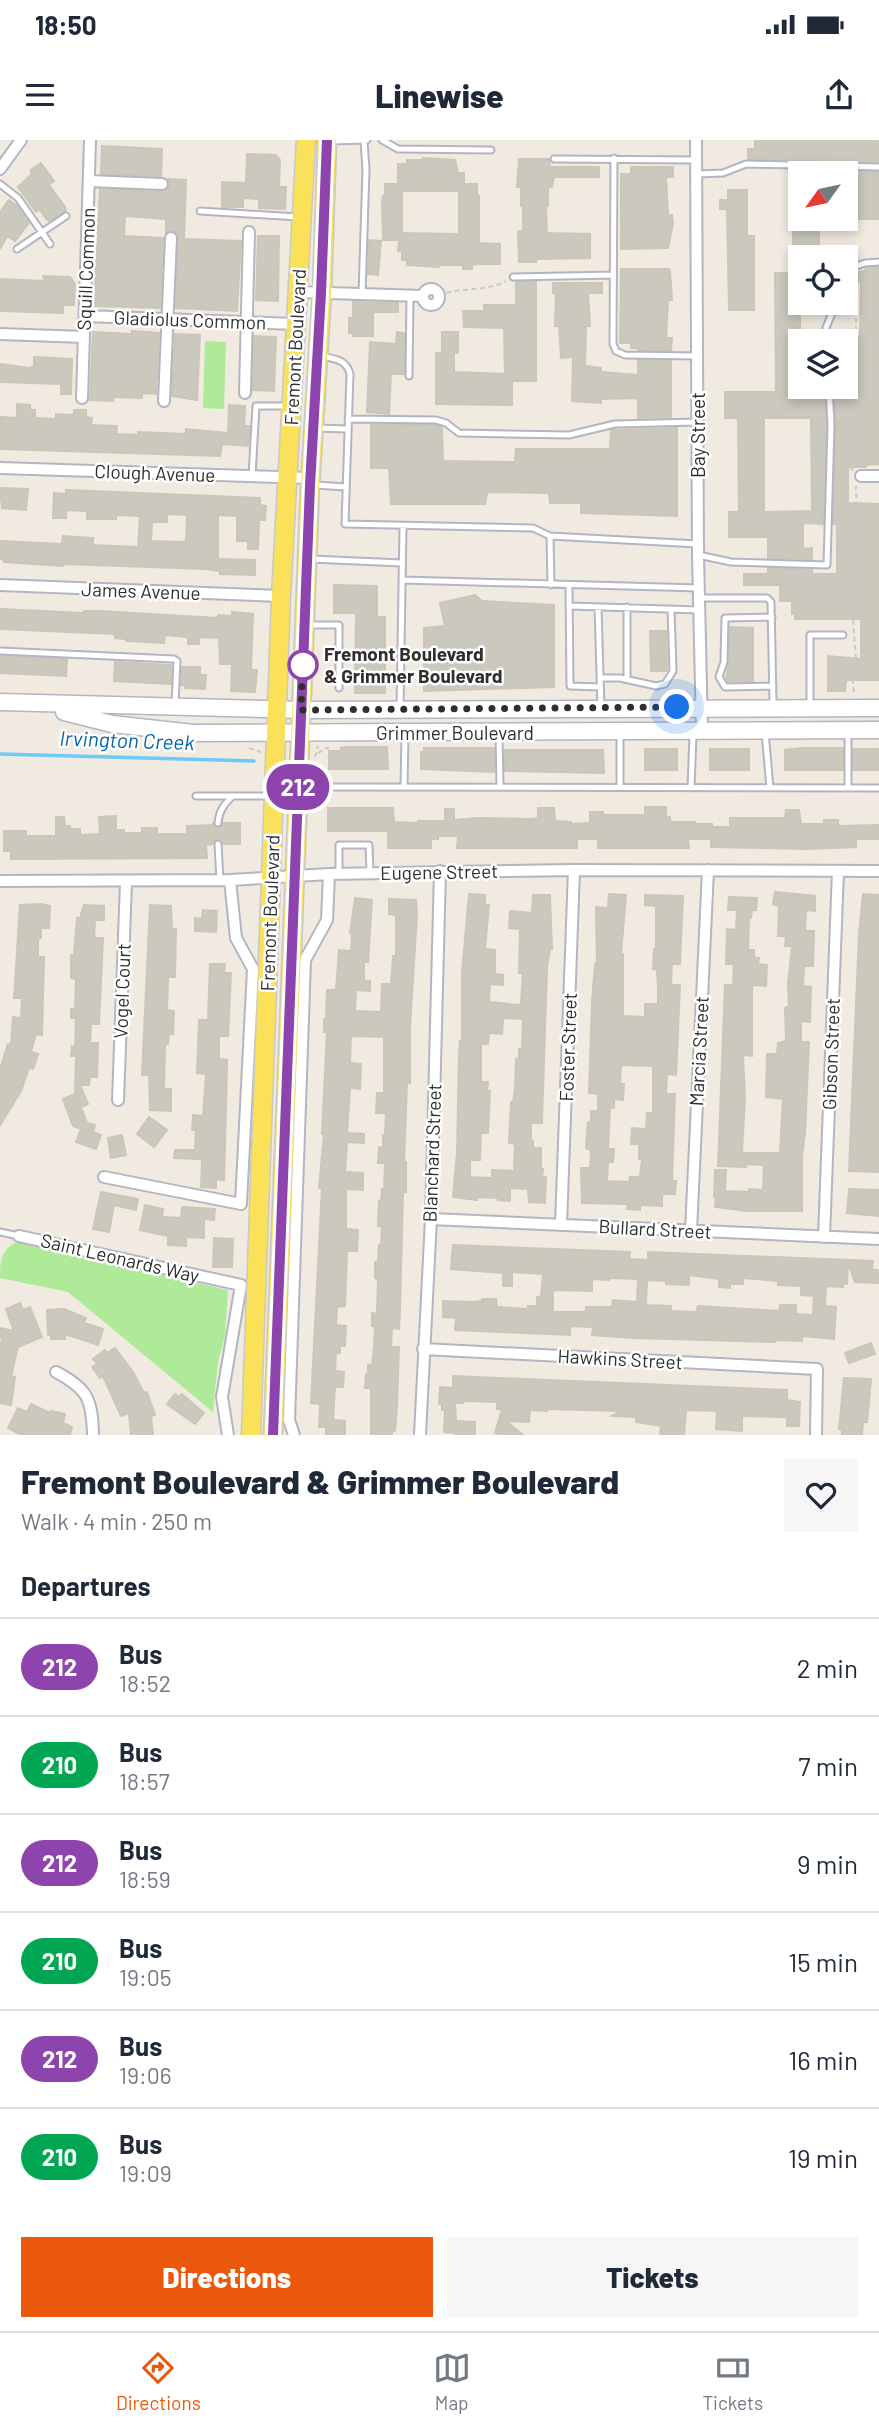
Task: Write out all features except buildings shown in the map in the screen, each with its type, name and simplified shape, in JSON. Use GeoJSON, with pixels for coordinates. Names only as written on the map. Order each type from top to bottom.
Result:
{"type":"FeatureCollection","features":[{"type":"Feature","properties":{"kind":"main road","name":"Fremont Boulevard"},"geometry":{"type":"LineString","coordinates":[[251,1435],[281,596],[306,140]]}},
{"type":"Feature","properties":{"kind":"main road","name":"Fremont Boulevard"},"geometry":{"type":"LineString","coordinates":[[273,1435],[310,482],[327,140]]}},
{"type":"Feature","properties":{"kind":"main road","name":"Grimmer Boulevard"},"geometry":{"type":"LineString","coordinates":[[0,702],[301,710],[879,708]]}},
{"type":"Feature","properties":{"kind":"main road","name":"Grimmer Boulevard"},"geometry":{"type":"LineString","coordinates":[[34,704],[112,724],[163,731],[300,734],[879,730]]}},
{"type":"Feature","properties":{"kind":"street"},"geometry":{"type":"LineString","coordinates":[[0,169],[21,140]]}},
{"type":"Feature","properties":{"kind":"street","name":"Squill Common"},"geometry":{"type":"LineString","coordinates":[[82,398],[90,140]]}},
{"type":"Feature","properties":{"kind":"street","name":"Bay Street"},"geometry":{"type":"LineString","coordinates":[[696,140],[701,707],[698,731]]}},
{"type":"Feature","properties":{"kind":"street"},"geometry":{"type":"LineString","coordinates":[[89,181],[162,184]]}},
{"type":"Feature","properties":{"kind":"street"},"geometry":{"type":"LineString","coordinates":[[244,393],[250,232]]}},
{"type":"Feature","properties":{"kind":"street"},"geometry":{"type":"LineString","coordinates":[[164,401],[171,238]]}},
{"type":"Feature","properties":{"kind":"street"},"geometry":{"type":"LineString","coordinates":[[297,292],[423,296],[427,304],[438,301],[438,295]]}},
{"type":"Feature","properties":{"kind":"street","name":"Gladiolus Common"},"geometry":{"type":"LineString","coordinates":[[85,316],[295,324]]}},
{"type":"Feature","properties":{"kind":"street"},"geometry":{"type":"LineString","coordinates":[[0,334],[84,337]]}},
{"type":"Feature","properties":{"kind":"street","name":"Clough Avenue"},"geometry":{"type":"LineString","coordinates":[[0,468],[289,477],[310,482]]}},
{"type":"Feature","properties":{"kind":"street"},"geometry":{"type":"LineString","coordinates":[[861,476],[879,476]]}},
{"type":"Feature","properties":{"kind":"street","name":"James Avenue"},"geometry":{"type":"LineString","coordinates":[[0,586],[281,596]]}},
{"type":"Feature","properties":{"kind":"street","name":"Foster Street"},"geometry":{"type":"LineString","coordinates":[[561,1225],[574,870]]}},
{"type":"Feature","properties":{"kind":"street","name":"Marcia Street"},"geometry":{"type":"LineString","coordinates":[[691,1231],[708,870]]}},
{"type":"Feature","properties":{"kind":"street","name":"Eugene Street"},"geometry":{"type":"LineString","coordinates":[[0,881],[225,880],[440,871],[879,871]]}},
{"type":"Feature","properties":{"kind":"street","name":"Blanchard Street"},"geometry":{"type":"LineString","coordinates":[[419,1435],[431,1219],[440,871]]}},
{"type":"Feature","properties":{"kind":"street","name":"Gibson Street"},"geometry":{"type":"LineString","coordinates":[[824,1237],[838,871]]}},
{"type":"Feature","properties":{"kind":"street","name":"Fremont Boulevard"},"geometry":{"type":"LineString","coordinates":[[294,1435],[289,1420],[305,960],[327,920],[334,874]]}},
{"type":"Feature","properties":{"kind":"street","name":"Fremont Boulevard"},"geometry":{"type":"LineString","coordinates":[[104,1177],[241,1204],[253,969],[236,937],[225,880]]}},
{"type":"Feature","properties":{"kind":"street","name":"Vogel Court"},"geometry":{"type":"LineString","coordinates":[[118,1100],[125,882]]}},
{"type":"Feature","properties":{"kind":"street","name":"Bullard Street"},"geometry":{"type":"LineString","coordinates":[[431,1219],[879,1239]]}},
{"type":"Feature","properties":{"kind":"street","name":"Saint Leonards Way"},"geometry":{"type":"LineString","coordinates":[[19,1236],[241,1285],[222,1397],[228,1435]]}},
{"type":"Feature","properties":{"kind":"street","name":"Hawkins Street"},"geometry":{"type":"LineString","coordinates":[[423,1349],[817,1369],[816,1435]]}},
{"type":"Feature","properties":{"kind":"street"},"geometry":{"type":"LineString","coordinates":[[57,1372],[79,1384],[92,1409],[93,1435]]}},
{"type":"Feature","properties":{"kind":"lane"},"geometry":{"type":"LineString","coordinates":[[327,140],[365,140],[362,295]]}},
{"type":"Feature","properties":{"kind":"lane"},"geometry":{"type":"LineString","coordinates":[[382,140],[398,149],[491,150]]}},
{"type":"Feature","properties":{"kind":"lane"},"geometry":{"type":"LineString","coordinates":[[614,158],[613,344],[616,351],[625,355],[698,356]]}},
{"type":"Feature","properties":{"kind":"lane"},"geometry":{"type":"LineString","coordinates":[[554,159],[697,160]]}},
{"type":"Feature","properties":{"kind":"lane"},"geometry":{"type":"LineString","coordinates":[[698,174],[723,173],[746,163],[879,167]]}},
{"type":"Feature","properties":{"kind":"lane"},"geometry":{"type":"LineString","coordinates":[[0,184],[18,198],[50,244]]}},
{"type":"Feature","properties":{"kind":"lane"},"geometry":{"type":"LineString","coordinates":[[200,211],[301,217]]}},
{"type":"Feature","properties":{"kind":"lane"},"geometry":{"type":"LineString","coordinates":[[17,250],[66,216]]}},
{"type":"Feature","properties":{"kind":"lane"},"geometry":{"type":"LineString","coordinates":[[858,265],[879,262]]}},
{"type":"Feature","properties":{"kind":"lane"},"geometry":{"type":"LineString","coordinates":[[513,277],[613,275]]}},
{"type":"Feature","properties":{"kind":"lane"},"geometry":{"type":"LineString","coordinates":[[409,376],[410,296]]}},
{"type":"Feature","properties":{"kind":"lane"},"geometry":{"type":"LineString","coordinates":[[318,355],[341,360],[348,366],[350,374],[345,524],[533,528],[550,536],[698,550],[731,562],[827,565],[830,399]]}},
{"type":"Feature","properties":{"kind":"lane"},"geometry":{"type":"LineString","coordinates":[[251,476],[256,406],[292,406]]}},
{"type":"Feature","properties":{"kind":"lane"},"geometry":{"type":"LineString","coordinates":[[348,419],[436,420],[446,423],[459,433],[546,435],[578,433],[615,424],[698,422]]}},
{"type":"Feature","properties":{"kind":"lane"},"geometry":{"type":"LineString","coordinates":[[313,428],[348,429]]}},
{"type":"Feature","properties":{"kind":"lane"},"geometry":{"type":"LineString","coordinates":[[310,482],[346,487]]}},
{"type":"Feature","properties":{"kind":"lane"},"geometry":{"type":"LineString","coordinates":[[400,709],[403,526]]}},
{"type":"Feature","properties":{"kind":"lane"},"geometry":{"type":"LineString","coordinates":[[550,536],[551,585]]}},
{"type":"Feature","properties":{"kind":"lane"},"geometry":{"type":"LineString","coordinates":[[307,558],[402,563]]}},
{"type":"Feature","properties":{"kind":"lane"},"geometry":{"type":"LineString","coordinates":[[401,580],[569,585],[699,598],[767,598],[771,602],[772,617],[773,708]]}},
{"type":"Feature","properties":{"kind":"lane"},"geometry":{"type":"LineString","coordinates":[[569,585],[570,686],[600,687]]}},
{"type":"Feature","properties":{"kind":"lane"},"geometry":{"type":"LineString","coordinates":[[569,606],[671,609],[699,598]]}},
{"type":"Feature","properties":{"kind":"lane"},"geometry":{"type":"LineString","coordinates":[[598,607],[601,708]]}},
{"type":"Feature","properties":{"kind":"lane"},"geometry":{"type":"LineString","coordinates":[[627,607],[627,679]]}},
{"type":"Feature","properties":{"kind":"lane"},"geometry":{"type":"LineString","coordinates":[[600,678],[627,679],[656,686],[665,684],[673,671],[671,609]]}},
{"type":"Feature","properties":{"kind":"lane"},"geometry":{"type":"LineString","coordinates":[[772,617],[725,618],[724,662],[719,677],[725,687],[773,686]]}},
{"type":"Feature","properties":{"kind":"lane"},"geometry":{"type":"LineString","coordinates":[[305,624],[339,625],[339,688]]}},
{"type":"Feature","properties":{"kind":"lane"},"geometry":{"type":"LineString","coordinates":[[810,708],[810,635],[843,635]]}},
{"type":"Feature","properties":{"kind":"lane"},"geometry":{"type":"LineString","coordinates":[[0,651],[174,659],[177,661],[175,708]]}},
{"type":"Feature","properties":{"kind":"lane"},"geometry":{"type":"LineString","coordinates":[[620,731],[620,787]]}},
{"type":"Feature","properties":{"kind":"lane"},"geometry":{"type":"LineString","coordinates":[[691,788],[698,731]]}},
{"type":"Feature","properties":{"kind":"lane"},"geometry":{"type":"LineString","coordinates":[[765,731],[770,788]]}},
{"type":"Feature","properties":{"kind":"lane"},"geometry":{"type":"LineString","coordinates":[[848,731],[848,788]]}},
{"type":"Feature","properties":{"kind":"lane"},"geometry":{"type":"LineString","coordinates":[[499,732],[500,787]]}},
{"type":"Feature","properties":{"kind":"lane"},"geometry":{"type":"LineString","coordinates":[[404,787],[405,733]]}},
{"type":"Feature","properties":{"kind":"lane"},"geometry":{"type":"LineString","coordinates":[[320,787],[879,788]]}},
{"type":"Feature","properties":{"kind":"lane"},"geometry":{"type":"LineString","coordinates":[[196,796],[274,797]]}},
{"type":"Feature","properties":{"kind":"lane"},"geometry":{"type":"LineString","coordinates":[[219,823],[222,808],[233,796]]}},
{"type":"Feature","properties":{"kind":"lane"},"geometry":{"type":"LineString","coordinates":[[218,844],[225,880]]}},
{"type":"Feature","properties":{"kind":"lane"},"geometry":{"type":"LineString","coordinates":[[334,874],[339,845],[369,845],[370,873]]}},
{"type":"Feature","properties":{"kind":"lane","name":"Saint Leonards Way"},"geometry":{"type":"LineString","coordinates":[[0,1232],[19,1236]]}},
{"type":"Feature","properties":{"kind":"path"},"geometry":{"type":"LineString","coordinates":[[438,295],[456,289],[494,287],[513,277]]}},
{"type":"Feature","properties":{"kind":"path"},"geometry":{"type":"LineString","coordinates":[[858,387],[876,386],[875,382],[879,382]]}},
{"type":"Feature","properties":{"kind":"path"},"geometry":{"type":"LineString","coordinates":[[854,693],[852,675],[856,660],[852,607],[856,550],[853,533],[857,512],[856,480],[851,468],[851,451],[856,451],[855,399]]}},
{"type":"Feature","properties":{"kind":"green space"},"geometry":{"type":"Polygon","coordinates":[[[205,341],[226,342],[224,409],[203,408],[205,341]]]}},
{"type":"Feature","properties":{"kind":"green space"},"geometry":{"type":"Polygon","coordinates":[[[17,1242],[228,1290],[225,1336],[218,1362],[213,1412],[68,1292],[0,1278],[2,1257],[8,1248],[17,1242]]]}},
{"type":"Feature","properties":{"kind":"waterway","name":"Irvington Creek"},"geometry":{"type":"LineString","coordinates":[[0,754],[254,761]]}},
{"type":"Feature","properties":{"kind":"bus line","name":"212"},"geometry":{"type":"LineString","coordinates":[[273,1435],[310,485],[327,140]]}},
{"type":"Feature","properties":{"kind":"place","name":"Fremont Boulevard & Grimmer Boulevard"},"geometry":{"type":"Point","coordinates":[303,665]}},
{"type":"Feature","properties":{"kind":"route"},"geometry":{"type":"LineString","coordinates":[[303,665],[303,657],[301,710],[677,707]]}}]}
